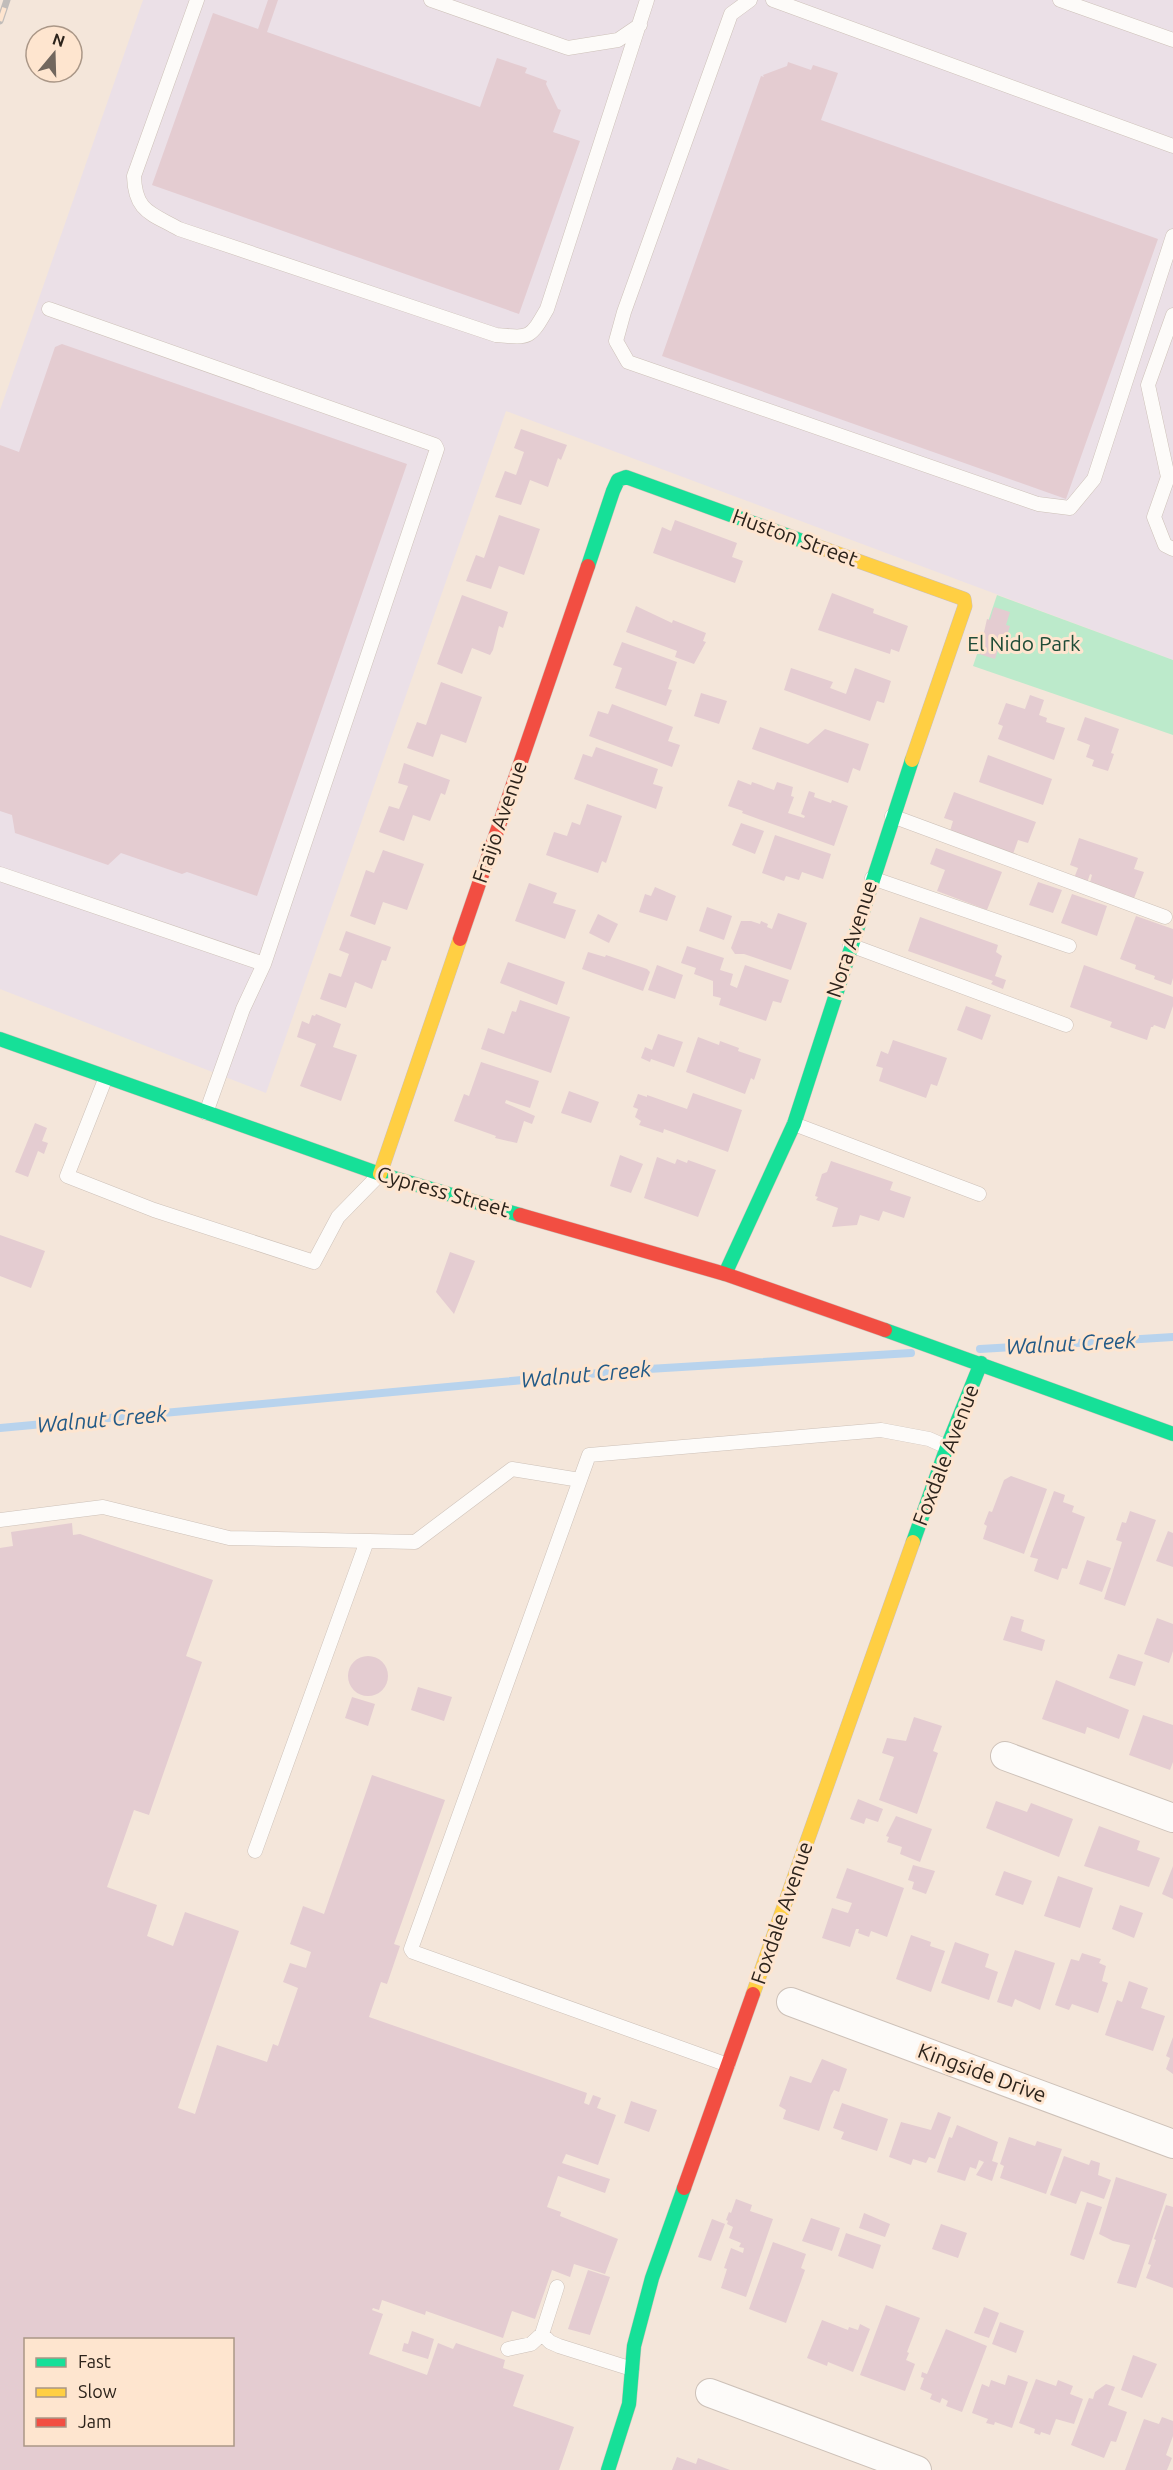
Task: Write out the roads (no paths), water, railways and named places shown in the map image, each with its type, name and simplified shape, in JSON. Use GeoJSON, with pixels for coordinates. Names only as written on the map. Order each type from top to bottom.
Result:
{"type":"FeatureCollection","features":[{"type":"Feature","properties":{"kind":"street","name":"Huston Street"},"geometry":{"type":"LineString","coordinates":[[626,477],[964,599]]}},
{"type":"Feature","properties":{"kind":"street","name":"Fraijo Avenue"},"geometry":{"type":"LineString","coordinates":[[380,1174],[613,491],[618,480],[626,477]]}},
{"type":"Feature","properties":{"kind":"street","name":"Nora Avenue"},"geometry":{"type":"LineString","coordinates":[[725,1274],[794,1124],[892,816],[963,615],[964,599]]}},
{"type":"Feature","properties":{"kind":"street","name":"Cypress Street"},"geometry":{"type":"LineString","coordinates":[[0,1040],[380,1174],[725,1274],[980,1366],[1010,1373],[1173,1434]]}},
{"type":"Feature","properties":{"kind":"street","name":"Foxdale Avenue"},"geometry":{"type":"LineString","coordinates":[[608,2470],[629,2404],[634,2346],[652,2278],[947,1447],[980,1366]]}},
{"type":"Feature","properties":{"kind":"street"},"geometry":{"type":"LineString","coordinates":[[1005,1756],[1173,1818]]}},
{"type":"Feature","properties":{"kind":"street","name":"Kingside Drive"},"geometry":{"type":"LineString","coordinates":[[791,2002],[1173,2144]]}},
{"type":"Feature","properties":{"kind":"street"},"geometry":{"type":"LineString","coordinates":[[710,2393],[916,2470]]}},
{"type":"Feature","properties":{"kind":"lane"},"geometry":{"type":"LineString","coordinates":[[198,0],[134,176],[134,194],[142,207],[179,229],[496,335],[524,337],[535,330],[547,309],[647,0]]}},
{"type":"Feature","properties":{"kind":"lane"},"geometry":{"type":"LineString","coordinates":[[431,0],[568,48],[618,40],[640,25]]}},
{"type":"Feature","properties":{"kind":"lane"},"geometry":{"type":"LineString","coordinates":[[750,0],[731,15],[624,312],[616,341],[628,362],[1038,504],[1070,508],[1094,478],[1173,236]]}},
{"type":"Feature","properties":{"kind":"lane"},"geometry":{"type":"LineString","coordinates":[[773,0],[1173,146]]}},
{"type":"Feature","properties":{"kind":"lane"},"geometry":{"type":"LineString","coordinates":[[1060,0],[1173,40]]}},
{"type":"Feature","properties":{"kind":"lane"},"geometry":{"type":"LineString","coordinates":[[49,309],[435,445],[437,449],[264,964],[243,1009],[206,1113]]}},
{"type":"Feature","properties":{"kind":"lane"},"geometry":{"type":"LineString","coordinates":[[1173,315],[1148,385],[1171,477],[1154,517],[1165,545],[1173,549]]}},
{"type":"Feature","properties":{"kind":"lane"},"geometry":{"type":"LineString","coordinates":[[892,816],[1165,917]]}},
{"type":"Feature","properties":{"kind":"lane"},"geometry":{"type":"LineString","coordinates":[[0,874],[264,964]]}},
{"type":"Feature","properties":{"kind":"lane"},"geometry":{"type":"LineString","coordinates":[[872,878],[1069,946]]}},
{"type":"Feature","properties":{"kind":"lane"},"geometry":{"type":"LineString","coordinates":[[850,945],[1066,1025]]}},
{"type":"Feature","properties":{"kind":"lane"},"geometry":{"type":"LineString","coordinates":[[106,1077],[67,1176],[154,1210],[314,1262],[338,1217],[380,1174]]}},
{"type":"Feature","properties":{"kind":"lane"},"geometry":{"type":"LineString","coordinates":[[794,1124],[979,1194]]}},
{"type":"Feature","properties":{"kind":"lane"},"geometry":{"type":"LineString","coordinates":[[728,2065],[411,1950],[589,1455],[881,1430],[929,1439],[947,1447]]}},
{"type":"Feature","properties":{"kind":"lane"},"geometry":{"type":"LineString","coordinates":[[0,1520],[103,1507],[230,1538],[415,1542],[512,1469],[580,1480]]}},
{"type":"Feature","properties":{"kind":"lane"},"geometry":{"type":"LineString","coordinates":[[255,1851],[367,1541]]}},
{"type":"Feature","properties":{"kind":"lane"},"geometry":{"type":"LineString","coordinates":[[508,2349],[531,2343],[542,2334],[557,2287]]}},
{"type":"Feature","properties":{"kind":"lane"},"geometry":{"type":"LineString","coordinates":[[542,2334],[550,2342],[559,2346],[632,2368]]}},
{"type":"Feature","properties":{"kind":"waterway","name":"Walnut Creek"},"geometry":{"type":"LineString","coordinates":[[980,1349],[1173,1337]]}},
{"type":"Feature","properties":{"kind":"waterway","name":"Walnut Creek"},"geometry":{"type":"LineString","coordinates":[[0,1428],[632,1370],[911,1353]]}},
{"type":"Feature","properties":{"kind":"railway"},"geometry":{"type":"LineString","coordinates":[[0,21],[7,0]]}},
{"type":"Feature","properties":{"kind":"park label","name":"El Nido Park"},"geometry":{"type":"Point","coordinates":[1024,644]}}]}
